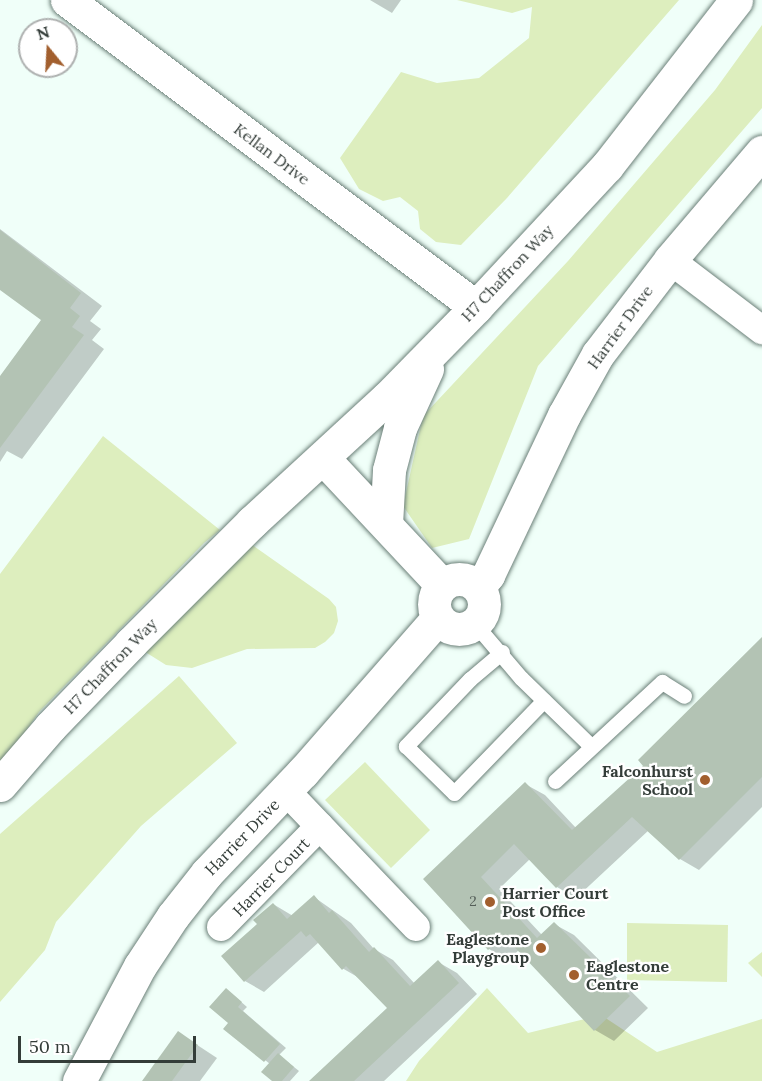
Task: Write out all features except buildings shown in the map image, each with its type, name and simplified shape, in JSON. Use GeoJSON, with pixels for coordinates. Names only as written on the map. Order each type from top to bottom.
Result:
{"type":"FeatureCollection","features":[{"type":"Feature","properties":{"kind":"street","name":"Kellan Drive"},"geometry":{"type":"LineString","coordinates":[[67,0],[476,307]]}},
{"type":"Feature","properties":{"kind":"street","name":"H7 Chaffron Way"},"geometry":{"type":"LineString","coordinates":[[0,785],[50,727],[224,550],[323,459],[476,307],[607,166],[736,0]]}},
{"type":"Feature","properties":{"kind":"street","name":"Harrier Drive"},"geometry":{"type":"LineString","coordinates":[[478,587],[488,575],[564,415],[598,354],[670,260],[762,152]]}},
{"type":"Feature","properties":{"kind":"street"},"geometry":{"type":"LineString","coordinates":[[670,260],[762,330]]}},
{"type":"Feature","properties":{"kind":"street"},"geometry":{"type":"LineString","coordinates":[[386,524],[389,470],[400,428],[437,348]]}},
{"type":"Feature","properties":{"kind":"street"},"geometry":{"type":"LineString","coordinates":[[323,459],[442,585]]}},
{"type":"Feature","properties":{"kind":"street"},"geometry":{"type":"LineString","coordinates":[[454,579],[468,580],[478,587],[484,601],[483,613],[475,624],[463,629],[447,626],[438,618],[434,606],[436,595],[442,585],[454,579]]}},
{"type":"Feature","properties":{"kind":"street","name":"Harrier Drive"},"geometry":{"type":"LineString","coordinates":[[79,1081],[140,966],[172,916],[207,873],[286,791],[438,618]]}},
{"type":"Feature","properties":{"kind":"street","name":"Harrier Court"},"geometry":{"type":"LineString","coordinates":[[286,791],[416,927]]}},
{"type":"Feature","properties":{"kind":"street","name":"Harrier Court"},"geometry":{"type":"LineString","coordinates":[[221,927],[320,826]]}},
{"type":"Feature","properties":{"kind":"lane"},"geometry":{"type":"LineString","coordinates":[[475,624],[502,652],[521,678],[591,746]]}},
{"type":"Feature","properties":{"kind":"lane"},"geometry":{"type":"LineString","coordinates":[[502,652],[470,679],[406,746],[453,793],[544,700]]}},
{"type":"Feature","properties":{"kind":"lane"},"geometry":{"type":"LineString","coordinates":[[555,781],[662,682],[684,696]]}},
{"type":"Feature","properties":{"kind":"green space"},"geometry":{"type":"Polygon","coordinates":[[[457,0],[679,0],[507,198],[461,245],[436,242],[420,229],[418,211],[400,197],[383,201],[359,189],[340,158],[401,72],[437,83],[479,78],[529,38],[532,7],[512,13],[457,0]]]}},
{"type":"Feature","properties":{"kind":"green space"},"geometry":{"type":"Polygon","coordinates":[[[762,25],[762,108],[538,366],[469,539],[432,548],[403,506],[423,416],[568,261],[715,90],[762,25]]]}},
{"type":"Feature","properties":{"kind":"green space"},"geometry":{"type":"Polygon","coordinates":[[[103,436],[220,530],[204,543],[39,712],[0,769],[0,574],[103,436]]]}},
{"type":"Feature","properties":{"kind":"green space"},"geometry":{"type":"Polygon","coordinates":[[[241,537],[329,599],[336,607],[338,621],[334,633],[325,642],[315,648],[247,649],[192,668],[166,665],[131,643],[241,537]]]}},
{"type":"Feature","properties":{"kind":"green space"},"geometry":{"type":"Polygon","coordinates":[[[179,676],[237,743],[141,826],[56,922],[45,950],[0,1002],[0,834],[179,676]]]}},
{"type":"Feature","properties":{"kind":"green space"},"geometry":{"type":"Polygon","coordinates":[[[365,762],[430,830],[391,868],[325,800],[365,762]]]}},
{"type":"Feature","properties":{"kind":"green space"},"geometry":{"type":"Polygon","coordinates":[[[627,923],[728,925],[727,982],[627,980],[627,923]]]}},
{"type":"Feature","properties":{"kind":"green space"},"geometry":{"type":"Polygon","coordinates":[[[762,952],[762,977],[748,963],[762,952]]]}},
{"type":"Feature","properties":{"kind":"green space"},"geometry":{"type":"Polygon","coordinates":[[[487,988],[528,1033],[601,1015],[657,1052],[762,1019],[762,1081],[406,1081],[419,1061],[487,988]]]}},
{"type":"Feature","properties":{"kind":"place","name":"Falconhurst School"},"geometry":{"type":"Point","coordinates":[705,780]}},
{"type":"Feature","properties":{"kind":"place","name":"Harrier Court Post Office"},"geometry":{"type":"Point","coordinates":[490,902]}},
{"type":"Feature","properties":{"kind":"place","name":"Eaglestone Playgroup"},"geometry":{"type":"Point","coordinates":[541,948]}},
{"type":"Feature","properties":{"kind":"place","name":"Eaglestone Centre"},"geometry":{"type":"Point","coordinates":[574,975]}}]}
